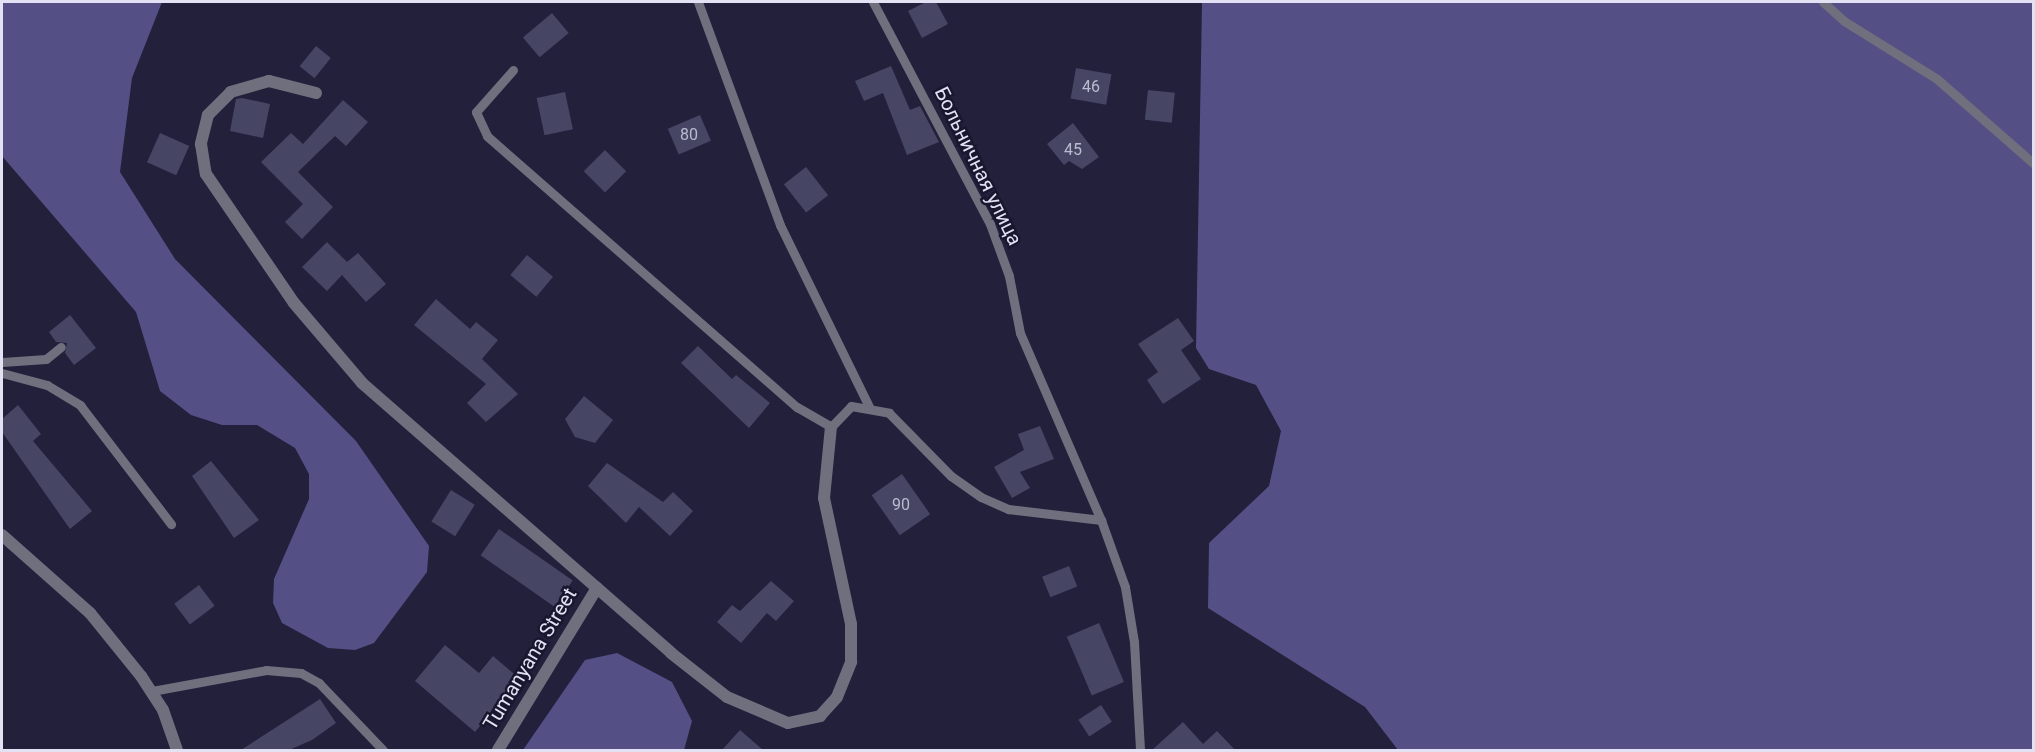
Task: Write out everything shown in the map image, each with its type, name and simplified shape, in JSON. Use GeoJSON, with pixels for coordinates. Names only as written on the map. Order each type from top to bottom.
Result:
{"type":"FeatureCollection","features":[{"type":"Feature","properties":{"kind":"street"},"geometry":{"type":"LineString","coordinates":[[316,93],[269,81],[231,92],[208,115],[201,144],[206,174],[294,303],[362,383],[597,588],[726,697],[788,723],[820,716],[837,697],[851,662],[850,624],[824,498],[831,427]]}},
{"type":"Feature","properties":{"kind":"street"},"geometry":{"type":"LineString","coordinates":[[2,535],[90,614],[152,691],[177,750]]}},
{"type":"Feature","properties":{"kind":"street","name":"Tumanyana Street"},"geometry":{"type":"LineString","coordinates":[[498,750],[597,588]]}},
{"type":"Feature","properties":{"kind":"lane"},"geometry":{"type":"LineString","coordinates":[[698,2],[780,225],[869,407]]}},
{"type":"Feature","properties":{"kind":"lane","name":"Больничная улица"},"geometry":{"type":"LineString","coordinates":[[873,2],[990,224],[1009,276],[1020,333],[1101,520],[1125,587],[1134,642],[1140,750]]}},
{"type":"Feature","properties":{"kind":"lane"},"geometry":{"type":"LineString","coordinates":[[1822,2],[1844,21],[1937,79],[2034,164]]}},
{"type":"Feature","properties":{"kind":"lane"},"geometry":{"type":"LineString","coordinates":[[513,70],[476,112],[487,136],[797,407],[831,427],[851,405],[889,413],[951,476],[981,496],[1008,509],[1101,520]]}},
{"type":"Feature","properties":{"kind":"lane"},"geometry":{"type":"LineString","coordinates":[[2,363],[46,359],[61,347]]}},
{"type":"Feature","properties":{"kind":"lane"},"geometry":{"type":"LineString","coordinates":[[2,373],[46,385],[80,405],[171,524]]}},
{"type":"Feature","properties":{"kind":"lane"},"geometry":{"type":"LineString","coordinates":[[152,691],[267,670],[301,673],[319,683],[384,750]]}},
{"type":"Feature","properties":{"kind":"shaded area"},"geometry":{"type":"Polygon","coordinates":[[[2,2],[162,2],[132,78],[120,172],[175,259],[356,441],[429,546],[427,572],[374,643],[355,650],[328,648],[282,623],[273,603],[274,579],[309,499],[309,474],[295,448],[257,425],[222,425],[191,415],[160,391],[136,312],[2,156],[2,2]]]}},
{"type":"Feature","properties":{"kind":"shaded area"},"geometry":{"type":"Polygon","coordinates":[[[1202,2],[2033,2],[2033,750],[1398,750],[1365,707],[1208,608],[1209,543],[1269,486],[1281,431],[1256,385],[1209,369],[1196,348],[1202,2]]]}},
{"type":"Feature","properties":{"kind":"shaded area"},"geometry":{"type":"Polygon","coordinates":[[[617,653],[672,682],[692,721],[684,750],[523,750],[585,660],[617,653]]]}},
{"type":"Feature","properties":{"kind":"building"},"geometry":{"type":"Polygon","coordinates":[[[926,2],[936,2],[948,24],[922,38],[908,11],[926,2]]]}},
{"type":"Feature","properties":{"kind":"building"},"geometry":{"type":"Polygon","coordinates":[[[552,13],[569,33],[540,57],[523,37],[552,13]]]}},
{"type":"Feature","properties":{"kind":"building"},"geometry":{"type":"Polygon","coordinates":[[[316,46],[331,58],[314,78],[300,66],[316,46]]]}},
{"type":"Feature","properties":{"kind":"building"},"geometry":{"type":"Polygon","coordinates":[[[891,66],[910,110],[920,106],[939,142],[907,155],[883,93],[864,101],[855,81],[891,66]]]}},
{"type":"Feature","properties":{"kind":"building"},"geometry":{"type":"Polygon","coordinates":[[[1076,68],[1111,74],[1106,105],[1071,99],[1076,68]]]}},
{"type":"Feature","properties":{"kind":"building"},"geometry":{"type":"Polygon","coordinates":[[[1148,90],[1175,93],[1172,123],[1145,120],[1148,90]]]}},
{"type":"Feature","properties":{"kind":"building"},"geometry":{"type":"Polygon","coordinates":[[[565,92],[573,129],[545,135],[537,98],[565,92]]]}},
{"type":"Feature","properties":{"kind":"building"},"geometry":{"type":"Polygon","coordinates":[[[242,98],[270,104],[263,138],[230,131],[236,99],[242,98]]]}},
{"type":"Feature","properties":{"kind":"building"},"geometry":{"type":"Polygon","coordinates":[[[343,100],[368,122],[346,146],[335,136],[298,172],[333,207],[302,239],[285,222],[303,204],[261,162],[291,133],[303,144],[343,100]]]}},
{"type":"Feature","properties":{"kind":"building"},"geometry":{"type":"Polygon","coordinates":[[[700,115],[711,141],[679,154],[668,129],[700,115]]]}},
{"type":"Feature","properties":{"kind":"building"},"geometry":{"type":"Polygon","coordinates":[[[1073,123],[1099,157],[1082,169],[1069,161],[1064,165],[1047,144],[1073,123]]]}},
{"type":"Feature","properties":{"kind":"building"},"geometry":{"type":"Polygon","coordinates":[[[160,133],[189,146],[176,175],[147,162],[160,133]]]}},
{"type":"Feature","properties":{"kind":"building"},"geometry":{"type":"Polygon","coordinates":[[[605,150],[626,171],[605,192],[584,171],[605,150]]]}},
{"type":"Feature","properties":{"kind":"building"},"geometry":{"type":"Polygon","coordinates":[[[806,167],[828,195],[806,213],[784,184],[806,167]]]}},
{"type":"Feature","properties":{"kind":"building"},"geometry":{"type":"Polygon","coordinates":[[[327,242],[347,262],[358,253],[386,284],[366,302],[342,275],[327,291],[302,267],[327,242]]]}},
{"type":"Feature","properties":{"kind":"building"},"geometry":{"type":"Polygon","coordinates":[[[527,255],[553,277],[536,297],[510,275],[527,255]]]}},
{"type":"Feature","properties":{"kind":"building"},"geometry":{"type":"Polygon","coordinates":[[[436,299],[470,329],[476,322],[498,340],[482,359],[518,394],[486,422],[467,403],[486,384],[414,325],[436,299]]]}},
{"type":"Feature","properties":{"kind":"building"},"geometry":{"type":"Polygon","coordinates":[[[70,315],[96,348],[74,365],[65,353],[67,343],[56,342],[49,332],[70,315]]]}},
{"type":"Feature","properties":{"kind":"building"},"geometry":{"type":"Polygon","coordinates":[[[1178,318],[1194,341],[1181,350],[1201,379],[1163,404],[1147,380],[1158,372],[1138,344],[1178,318]]]}},
{"type":"Feature","properties":{"kind":"building"},"geometry":{"type":"Polygon","coordinates":[[[698,346],[732,379],[736,375],[770,403],[749,428],[681,363],[698,346]]]}},
{"type":"Feature","properties":{"kind":"building"},"geometry":{"type":"Polygon","coordinates":[[[584,396],[613,420],[595,443],[575,437],[565,419],[584,396]]]}},
{"type":"Feature","properties":{"kind":"building"},"geometry":{"type":"Polygon","coordinates":[[[18,405],[41,434],[33,441],[92,511],[70,529],[2,432],[2,419],[18,405]]]}},
{"type":"Feature","properties":{"kind":"building"},"geometry":{"type":"Polygon","coordinates":[[[1040,426],[1054,459],[1020,472],[1030,488],[1012,498],[994,467],[1024,450],[1018,434],[1040,426]]]}},
{"type":"Feature","properties":{"kind":"building"},"geometry":{"type":"Polygon","coordinates":[[[211,461],[259,520],[234,538],[192,476],[211,461]]]}},
{"type":"Feature","properties":{"kind":"building"},"geometry":{"type":"Polygon","coordinates":[[[607,463],[663,502],[673,492],[693,511],[670,536],[639,507],[626,523],[588,486],[607,463]]]}},
{"type":"Feature","properties":{"kind":"building"},"geometry":{"type":"Polygon","coordinates":[[[902,474],[930,514],[900,535],[872,495],[902,474]]]}},
{"type":"Feature","properties":{"kind":"building"},"geometry":{"type":"Polygon","coordinates":[[[451,490],[475,505],[455,536],[431,521],[451,490]]]}},
{"type":"Feature","properties":{"kind":"building"},"geometry":{"type":"Polygon","coordinates":[[[499,529],[573,581],[554,607],[481,555],[499,529]]]}},
{"type":"Feature","properties":{"kind":"building"},"geometry":{"type":"Polygon","coordinates":[[[1069,566],[1077,586],[1050,597],[1042,577],[1069,566]]]}},
{"type":"Feature","properties":{"kind":"building"},"geometry":{"type":"Polygon","coordinates":[[[771,581],[794,601],[776,621],[767,613],[741,643],[717,622],[732,605],[740,611],[771,581]]]}},
{"type":"Feature","properties":{"kind":"building"},"geometry":{"type":"Polygon","coordinates":[[[199,585],[215,606],[190,624],[174,604],[199,585]]]}},
{"type":"Feature","properties":{"kind":"building"},"geometry":{"type":"Polygon","coordinates":[[[1099,623],[1124,682],[1092,696],[1067,637],[1099,623]]]}},
{"type":"Feature","properties":{"kind":"building"},"geometry":{"type":"Polygon","coordinates":[[[445,645],[479,673],[493,656],[519,678],[475,732],[415,681],[445,645]]]}},
{"type":"Feature","properties":{"kind":"building"},"geometry":{"type":"Polygon","coordinates":[[[320,699],[336,723],[312,740],[289,750],[241,750],[320,699]]]}},
{"type":"Feature","properties":{"kind":"building"},"geometry":{"type":"Polygon","coordinates":[[[1101,705],[1112,722],[1089,736],[1078,720],[1101,705]]]}},
{"type":"Feature","properties":{"kind":"building"},"geometry":{"type":"Polygon","coordinates":[[[1183,722],[1203,744],[1217,731],[1235,750],[1152,750],[1183,722]]]}},
{"type":"Feature","properties":{"kind":"building"},"geometry":{"type":"Polygon","coordinates":[[[740,730],[763,750],[722,750],[740,730]]]}}]}
